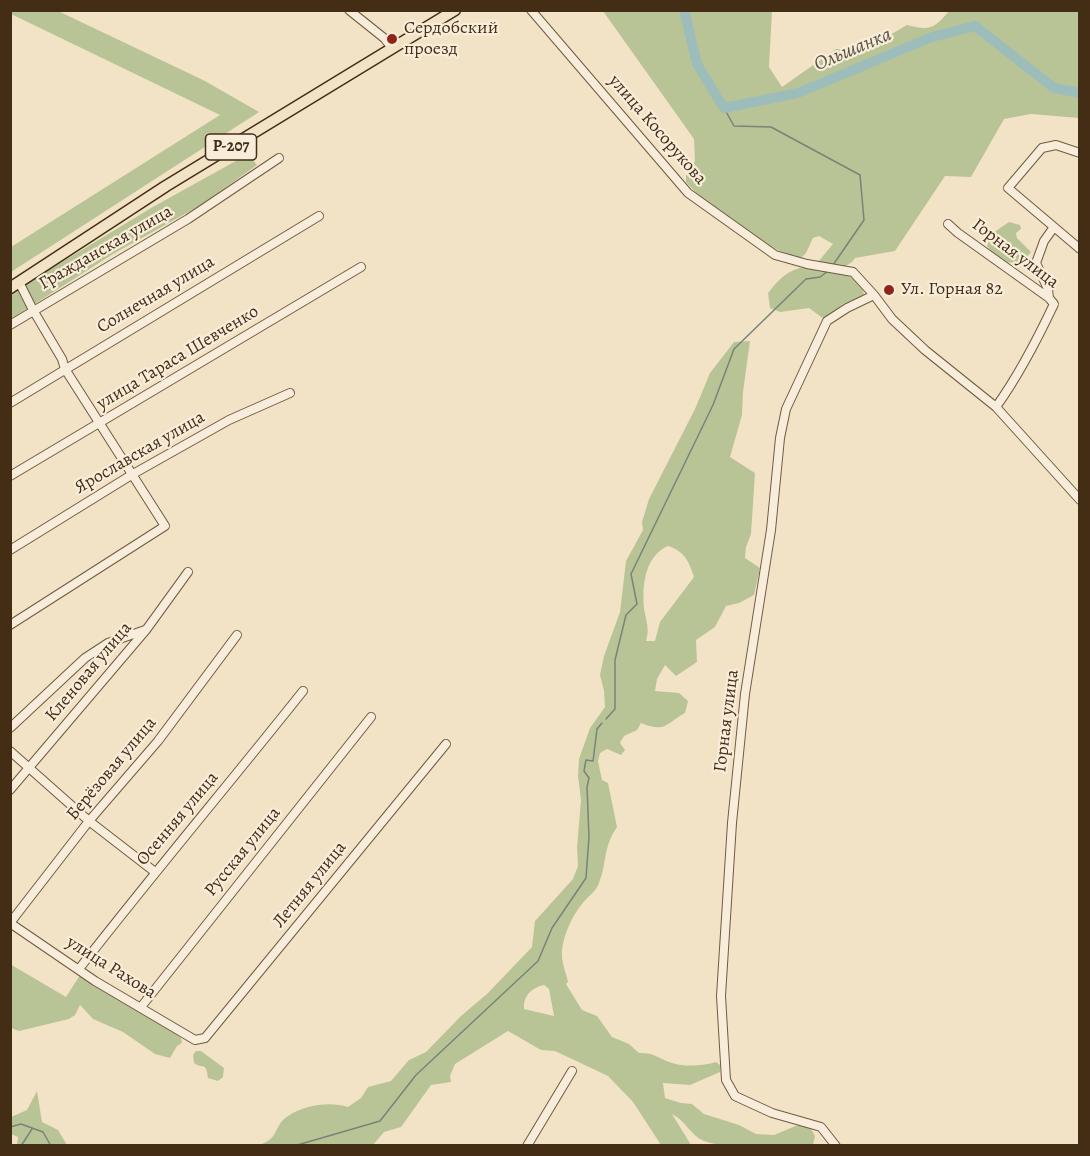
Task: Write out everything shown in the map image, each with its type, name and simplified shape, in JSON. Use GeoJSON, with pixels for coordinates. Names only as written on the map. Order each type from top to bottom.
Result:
{"type":"FeatureCollection","features":[{"type":"Feature","properties":{"kind":"main road","name":"Р-207"},"geometry":{"type":"LineString","coordinates":[[15,285],[166,186],[455,10]]}},
{"type":"Feature","properties":{"kind":"street"},"geometry":{"type":"LineString","coordinates":[[349,10],[384,38],[392,48]]}},
{"type":"Feature","properties":{"kind":"street","name":"улица Косорукова"},"geometry":{"type":"LineString","coordinates":[[531,10],[688,193],[775,255],[807,264],[853,272],[874,295]]}},
{"type":"Feature","properties":{"kind":"street"},"geometry":{"type":"LineString","coordinates":[[1080,153],[1056,145],[1042,148],[1008,188],[1080,249]]}},
{"type":"Feature","properties":{"kind":"street","name":"Гражданская улица"},"geometry":{"type":"LineString","coordinates":[[10,325],[188,219],[279,158]]}},
{"type":"Feature","properties":{"kind":"street","name":"Солнечная улица"},"geometry":{"type":"LineString","coordinates":[[10,403],[319,216]]}},
{"type":"Feature","properties":{"kind":"street","name":"Горная улица"},"geometry":{"type":"LineString","coordinates":[[948,224],[1054,304],[1040,335],[1014,381],[996,407]]}},
{"type":"Feature","properties":{"kind":"street"},"geometry":{"type":"LineString","coordinates":[[1049,298],[1048,289],[1036,262],[1044,241],[1054,227]]}},
{"type":"Feature","properties":{"kind":"street","name":"улица Тараса Шевченко"},"geometry":{"type":"LineString","coordinates":[[10,476],[361,267]]}},
{"type":"Feature","properties":{"kind":"street"},"geometry":{"type":"LineString","coordinates":[[10,626],[165,526],[65,369],[62,359],[33,310],[15,285]]}},
{"type":"Feature","properties":{"kind":"street"},"geometry":{"type":"LineString","coordinates":[[874,295],[892,319],[925,350],[996,407],[1080,500]]}},
{"type":"Feature","properties":{"kind":"street","name":"Горная улица"},"geometry":{"type":"LineString","coordinates":[[836,1146],[821,1127],[772,1113],[735,1096],[726,1080],[721,996],[732,823],[745,694],[771,530],[780,438],[786,409],[827,321],[874,295]]}},
{"type":"Feature","properties":{"kind":"street","name":"Ярославская улица"},"geometry":{"type":"LineString","coordinates":[[10,550],[133,474],[229,420],[290,393]]}},
{"type":"Feature","properties":{"kind":"street","name":"Кленовая улица"},"geometry":{"type":"LineString","coordinates":[[10,790],[146,630],[188,572]]}},
{"type":"Feature","properties":{"kind":"street"},"geometry":{"type":"LineString","coordinates":[[10,728],[85,658],[108,644],[146,630]]}},
{"type":"Feature","properties":{"kind":"street","name":"Берёзовая улица"},"geometry":{"type":"LineString","coordinates":[[10,923],[89,821],[158,741],[237,635]]}},
{"type":"Feature","properties":{"kind":"street","name":"Осенняя улица"},"geometry":{"type":"LineString","coordinates":[[79,969],[303,691]]}},
{"type":"Feature","properties":{"kind":"street","name":"Русская улица"},"geometry":{"type":"LineString","coordinates":[[141,1007],[371,717]]}},
{"type":"Feature","properties":{"kind":"street","name":"Летняя улица"},"geometry":{"type":"LineString","coordinates":[[195,1040],[205,1038],[446,744]]}},
{"type":"Feature","properties":{"kind":"street"},"geometry":{"type":"LineString","coordinates":[[10,751],[89,821],[155,872]]}},
{"type":"Feature","properties":{"kind":"street","name":"улица Рахова"},"geometry":{"type":"LineString","coordinates":[[10,923],[95,981],[195,1040]]}},
{"type":"Feature","properties":{"kind":"street"},"geometry":{"type":"LineString","coordinates":[[527,1146],[572,1071]]}},
{"type":"Feature","properties":{"kind":"green space"},"geometry":{"type":"Polygon","coordinates":[[[11,10],[58,11],[205,81],[259,112],[11,272],[11,247],[220,115],[11,14],[11,10]]]}},
{"type":"Feature","properties":{"kind":"green space"},"geometry":{"type":"Polygon","coordinates":[[[603,11],[772,11],[769,67],[782,87],[836,49],[854,50],[883,39],[907,25],[921,28],[931,27],[949,11],[1079,11],[1079,118],[1031,114],[1004,119],[971,177],[945,176],[895,251],[855,258],[841,269],[818,262],[833,244],[819,236],[813,238],[801,258],[787,254],[739,228],[696,193],[686,182],[686,176],[695,161],[694,139],[603,11]]]}},
{"type":"Feature","properties":{"kind":"green space"},"geometry":{"type":"Polygon","coordinates":[[[243,157],[253,160],[257,165],[201,205],[113,254],[11,319],[11,293],[151,208],[243,157]]]}},
{"type":"Feature","properties":{"kind":"green space"},"geometry":{"type":"Polygon","coordinates":[[[1009,222],[1020,225],[1021,229],[1016,233],[1017,238],[1031,252],[1026,258],[1014,263],[1003,261],[987,246],[990,235],[1009,222]]]}},
{"type":"Feature","properties":{"kind":"green space"},"geometry":{"type":"Polygon","coordinates":[[[806,267],[832,271],[850,277],[857,281],[864,296],[843,304],[824,319],[809,308],[780,312],[770,308],[768,293],[776,283],[789,272],[806,267]]]}},
{"type":"Feature","properties":{"kind":"green space"},"geometry":{"type":"Polygon","coordinates":[[[750,341],[742,415],[730,457],[755,473],[751,534],[745,558],[760,568],[754,595],[739,603],[726,606],[715,627],[696,640],[697,662],[676,676],[665,665],[657,679],[655,691],[679,693],[688,701],[685,713],[661,727],[641,723],[637,730],[624,736],[620,743],[625,750],[621,755],[607,749],[600,753],[598,761],[602,780],[608,783],[617,827],[609,841],[597,886],[578,909],[569,926],[564,939],[562,959],[568,982],[566,984],[582,1010],[597,1016],[612,1037],[629,1044],[639,1053],[653,1055],[672,1063],[694,1066],[716,1062],[720,1065],[720,1072],[690,1085],[663,1083],[665,1098],[692,1104],[704,1114],[739,1125],[756,1134],[774,1135],[798,1125],[810,1127],[815,1136],[813,1145],[715,1144],[699,1139],[672,1114],[691,1145],[661,1145],[633,1102],[608,1076],[555,1051],[541,1050],[508,1031],[455,1064],[450,1076],[451,1082],[431,1085],[401,1127],[384,1132],[373,1145],[254,1146],[268,1141],[283,1120],[294,1112],[325,1104],[348,1107],[361,1098],[368,1087],[391,1081],[409,1060],[426,1052],[532,947],[535,921],[573,879],[578,866],[577,847],[581,800],[578,776],[579,759],[590,728],[605,707],[600,675],[604,656],[620,612],[626,561],[643,530],[642,522],[649,499],[695,409],[710,373],[734,342],[750,341]],[[668,546],[654,557],[647,572],[644,599],[648,629],[646,641],[655,641],[660,622],[694,577],[685,557],[668,546]],[[544,985],[529,993],[524,1009],[554,1016],[549,989],[544,985]]]}},
{"type":"Feature","properties":{"kind":"green space"},"geometry":{"type":"Polygon","coordinates":[[[10,964],[66,997],[80,975],[176,1034],[181,1038],[182,1043],[177,1046],[170,1058],[155,1054],[123,1032],[93,1019],[80,1005],[75,1015],[69,1019],[19,1031],[11,1028],[10,964]]]}},
{"type":"Feature","properties":{"kind":"green space"},"geometry":{"type":"Polygon","coordinates":[[[196,1051],[201,1051],[224,1068],[223,1077],[218,1081],[208,1078],[205,1068],[194,1063],[193,1055],[196,1051]]]}},
{"type":"Feature","properties":{"kind":"green space"},"geometry":{"type":"Polygon","coordinates":[[[37,1091],[42,1122],[58,1130],[67,1145],[17,1145],[18,1137],[11,1134],[11,1117],[27,1110],[37,1091]]]}},
{"type":"Feature","properties":{"kind":"waterway","name":"Ольшанка"},"geometry":{"type":"LineString","coordinates":[[684,10],[697,64],[724,108],[798,93],[932,37],[975,26],[1054,88],[1080,93]]}},
{"type":"Feature","properties":{"kind":"waterway"},"geometry":{"type":"LineString","coordinates":[[724,108],[734,126],[771,127],[860,175],[864,220],[833,265]]}},
{"type":"Feature","properties":{"kind":"waterway"},"geometry":{"type":"LineString","coordinates":[[606,719],[615,709],[615,660],[626,615],[637,604],[631,574],[713,405],[734,349],[806,279],[820,277],[828,271]]}},
{"type":"Feature","properties":{"kind":"waterway"},"geometry":{"type":"LineString","coordinates":[[294,1146],[380,1121],[416,1075],[538,961],[552,928],[586,878],[589,778],[584,771],[586,760],[593,761],[597,729],[602,723]]}},
{"type":"Feature","properties":{"kind":"waterway"},"geometry":{"type":"LineString","coordinates":[[10,1127],[21,1124],[43,1132],[51,1146]]}},
{"type":"Feature","properties":{"kind":"waterway"},"geometry":{"type":"LineString","coordinates":[[21,1146],[32,1129]]}},
{"type":"Feature","properties":{"kind":"place","name":"Сердобский проезд"},"geometry":{"type":"Point","coordinates":[392,39]}},
{"type":"Feature","properties":{"kind":"place","name":"Ул. Горная 82"},"geometry":{"type":"Point","coordinates":[889,290]}}]}
